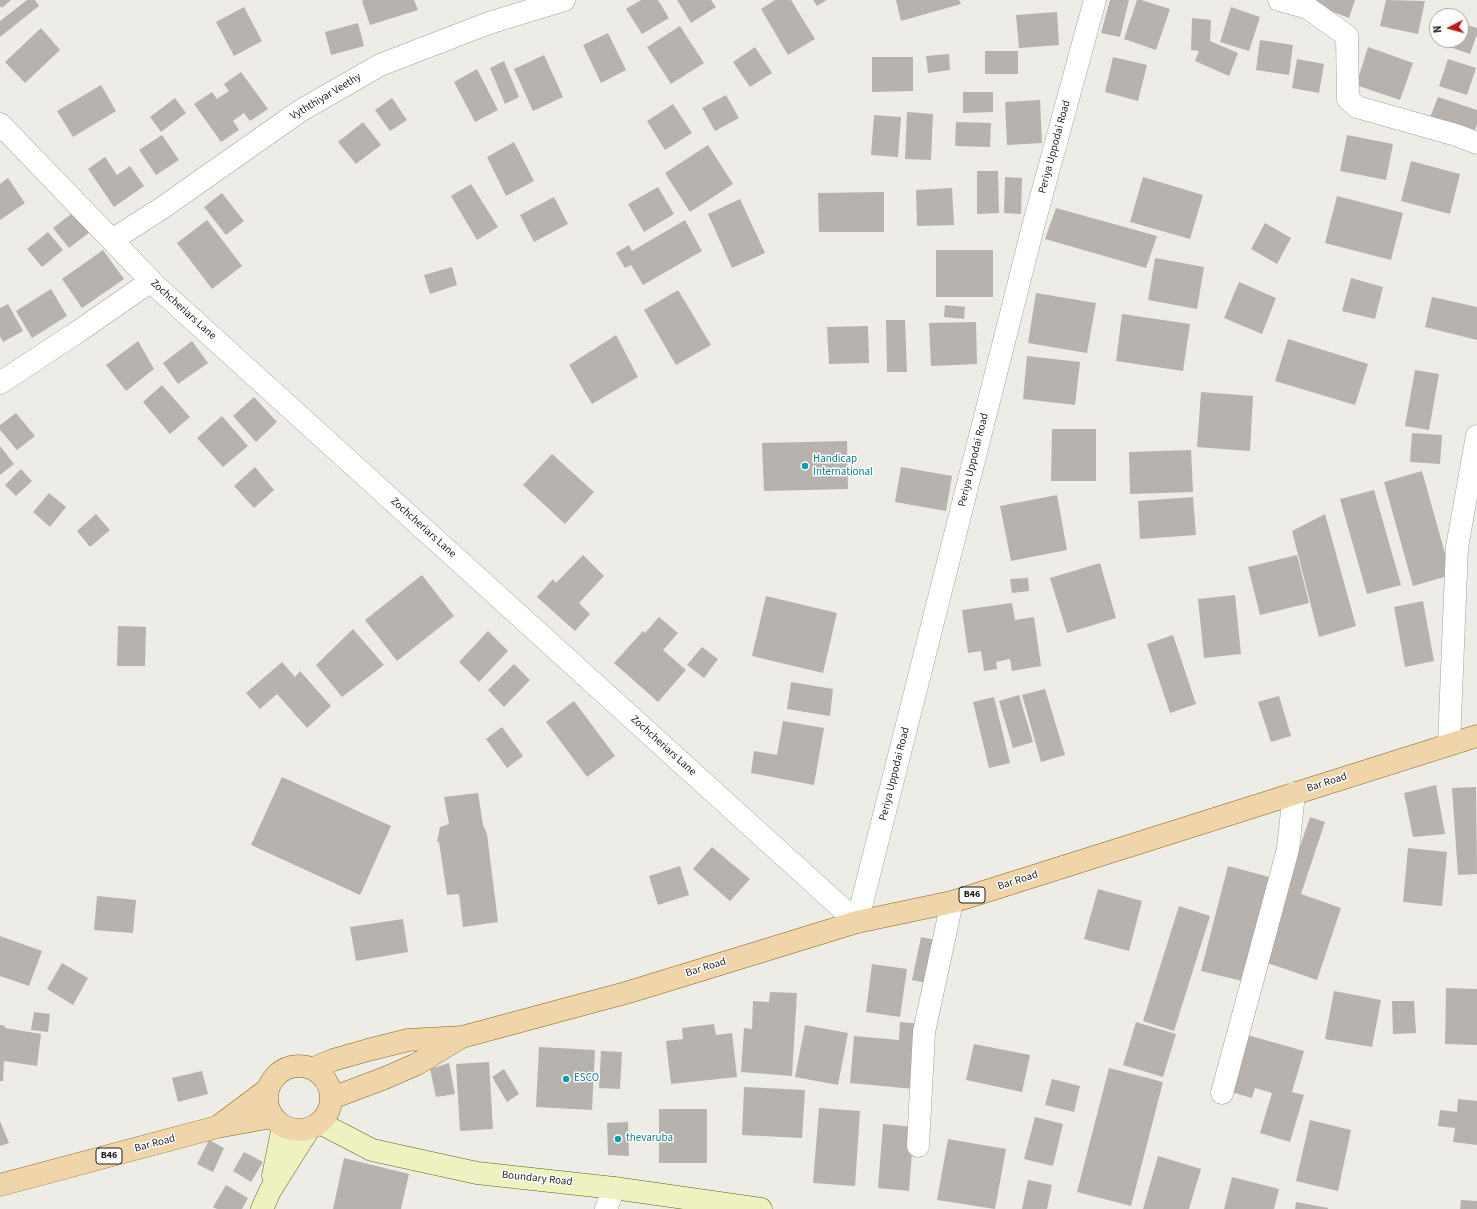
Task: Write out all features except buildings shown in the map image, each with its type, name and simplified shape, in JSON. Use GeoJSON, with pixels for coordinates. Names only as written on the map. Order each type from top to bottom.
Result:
{"type":"FeatureCollection","features":[{"type":"Feature","properties":{"kind":"main road","name":"Bar Road"},"geometry":{"type":"LineString","coordinates":[[314,1068],[333,1060],[408,1040],[462,1037],[629,992],[857,922],[952,902],[1477,736]]}},
{"type":"Feature","properties":{"kind":"main road","name":"Bar Road"},"geometry":{"type":"LineString","coordinates":[[332,1098],[417,1064],[462,1037]]}},
{"type":"Feature","properties":{"kind":"main road"},"geometry":{"type":"LineString","coordinates":[[266,1200],[314,1126],[328,1112],[332,1098],[330,1086],[323,1076],[314,1068],[300,1065],[286,1068],[274,1076],[268,1089],[267,1104],[278,1122],[295,1130],[314,1126]]}},
{"type":"Feature","properties":{"kind":"main road","name":"Bar Road"},"geometry":{"type":"LineString","coordinates":[[217,1127],[268,1089]]}},
{"type":"Feature","properties":{"kind":"main road","name":"Bar Road"},"geometry":{"type":"LineString","coordinates":[[0,1185],[217,1127],[278,1122]]}},
{"type":"Feature","properties":{"kind":"main road"},"geometry":{"type":"LineString","coordinates":[[266,1200],[278,1122]]}},
{"type":"Feature","properties":{"kind":"main road","name":"Boundary Road"},"geometry":{"type":"LineString","coordinates":[[314,1126],[372,1150],[477,1173],[614,1188],[761,1209]]}},
{"type":"Feature","properties":{"kind":"street","name":"Vyththiyar Veethy"},"geometry":{"type":"LineString","coordinates":[[112,240],[162,208],[300,111],[380,65],[489,23],[564,0]]}},
{"type":"Feature","properties":{"kind":"street","name":"Periya Uppodai Road"},"geometry":{"type":"LineString","coordinates":[[857,922],[1032,230],[1095,0]]}},
{"type":"Feature","properties":{"kind":"street"},"geometry":{"type":"LineString","coordinates":[[1279,0],[1308,8],[1347,36],[1348,99],[1357,107],[1456,135],[1477,144]]}},
{"type":"Feature","properties":{"kind":"street","name":"Zochcheriars Lane"},"geometry":{"type":"LineString","coordinates":[[0,124],[151,281],[857,922]]}},
{"type":"Feature","properties":{"kind":"street"},"geometry":{"type":"LineString","coordinates":[[0,383],[151,281]]}},
{"type":"Feature","properties":{"kind":"street"},"geometry":{"type":"LineString","coordinates":[[1449,744],[1457,547],[1477,436]]}},
{"type":"Feature","properties":{"kind":"street"},"geometry":{"type":"LineString","coordinates":[[1222,1093],[1288,849],[1294,793]]}},
{"type":"Feature","properties":{"kind":"street"},"geometry":{"type":"LineString","coordinates":[[918,1146],[924,1032],[952,902]]}},
{"type":"Feature","properties":{"kind":"street"},"geometry":{"type":"LineString","coordinates":[[606,1209],[614,1188]]}},
{"type":"Feature","properties":{"kind":"place","name":"Handicap International"},"geometry":{"type":"Point","coordinates":[805,466]}},
{"type":"Feature","properties":{"kind":"place","name":"ESCO"},"geometry":{"type":"Point","coordinates":[566,1079]}},
{"type":"Feature","properties":{"kind":"place","name":"thevaruba"},"geometry":{"type":"Point","coordinates":[618,1139]}}]}
